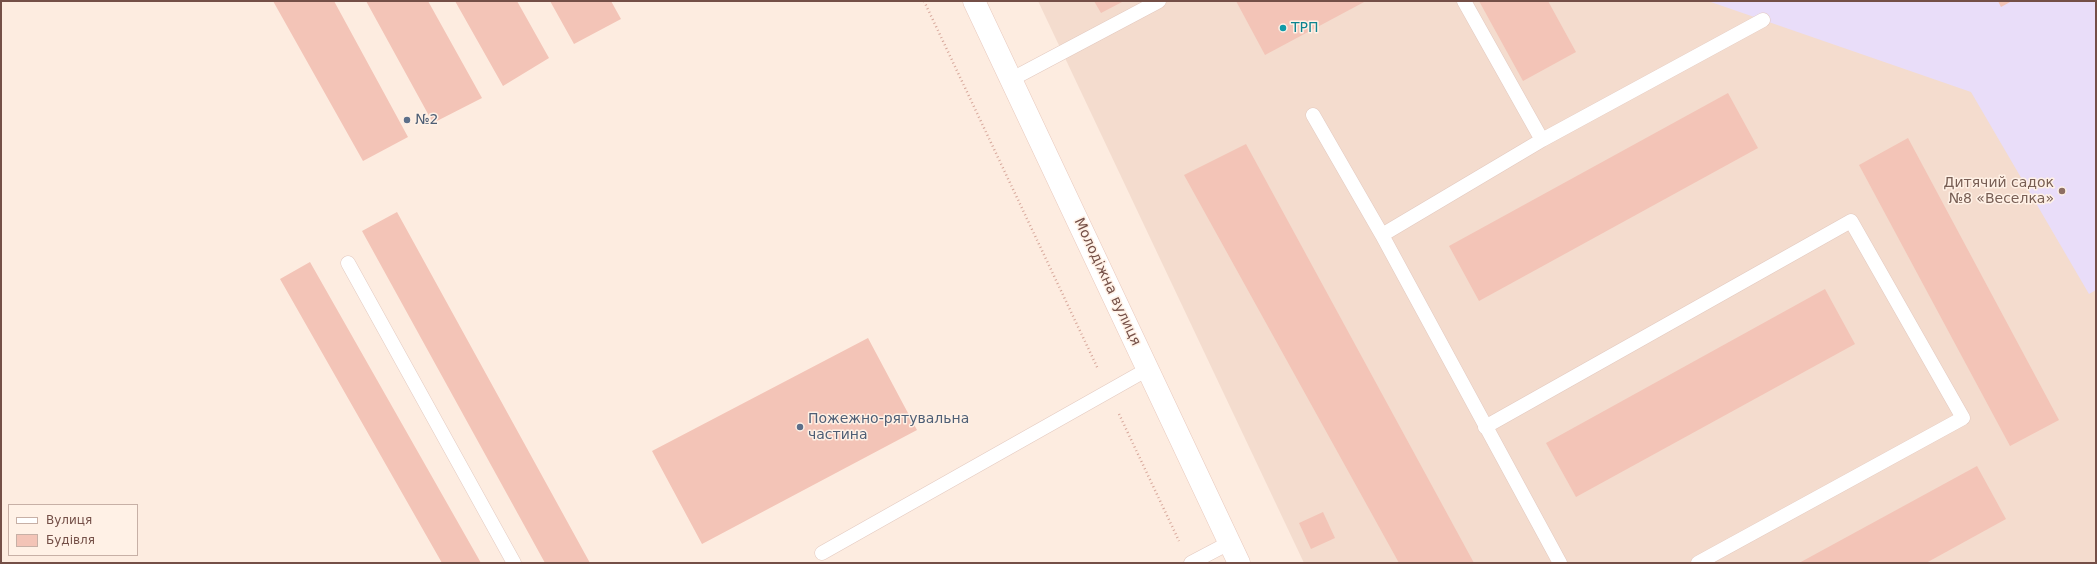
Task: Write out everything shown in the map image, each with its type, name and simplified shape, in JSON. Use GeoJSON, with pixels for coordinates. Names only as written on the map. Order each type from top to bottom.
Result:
{"type":"FeatureCollection","features":[{"type":"Feature","properties":{"kind":"street","name":"Молодіжна вулиця"},"geometry":{"type":"LineString","coordinates":[[974,1],[1239,563]]}},
{"type":"Feature","properties":{"kind":"lane"},"geometry":{"type":"LineString","coordinates":[[1012,79],[1159,1]]}},
{"type":"Feature","properties":{"kind":"lane"},"geometry":{"type":"LineString","coordinates":[[1464,1],[1542,140]]}},
{"type":"Feature","properties":{"kind":"lane"},"geometry":{"type":"LineString","coordinates":[[1382,235],[1542,140],[1763,20]]}},
{"type":"Feature","properties":{"kind":"lane"},"geometry":{"type":"LineString","coordinates":[[1313,115],[1382,235],[1560,563]]}},
{"type":"Feature","properties":{"kind":"lane"},"geometry":{"type":"LineString","coordinates":[[1485,427],[1851,221],[1962,418],[1698,563]]}},
{"type":"Feature","properties":{"kind":"lane"},"geometry":{"type":"LineString","coordinates":[[348,263],[514,563]]}},
{"type":"Feature","properties":{"kind":"lane"},"geometry":{"type":"LineString","coordinates":[[822,553],[1148,369]]}},
{"type":"Feature","properties":{"kind":"lane"},"geometry":{"type":"LineString","coordinates":[[1191,563],[1229,542]]}},
{"type":"Feature","properties":{"kind":"path"},"geometry":{"type":"LineString","coordinates":[[924,1],[1180,542]]}},
{"type":"Feature","properties":{"kind":"shaded area"},"geometry":{"type":"Polygon","coordinates":[[[1038,1],[2096,1],[2096,563],[1304,563],[1038,1]]]}},
{"type":"Feature","properties":{"kind":"shaded area","name":"Дитячий садок №8 «Веселка»"},"geometry":{"type":"Polygon","coordinates":[[[1708,1],[2096,1],[2096,290],[2089,294],[1971,92],[1708,1]]]}},
{"type":"Feature","properties":{"kind":"building"},"geometry":{"type":"Polygon","coordinates":[[[273,1],[334,1],[408,137],[363,161],[273,1]]]}},
{"type":"Feature","properties":{"kind":"building"},"geometry":{"type":"Polygon","coordinates":[[[366,1],[428,1],[482,98],[433,123],[366,1]]]}},
{"type":"Feature","properties":{"kind":"building"},"geometry":{"type":"Polygon","coordinates":[[[455,1],[517,1],[549,58],[503,86],[455,1]]]}},
{"type":"Feature","properties":{"kind":"building"},"geometry":{"type":"Polygon","coordinates":[[[550,1],[611,1],[621,19],[574,44],[550,1]]]}},
{"type":"Feature","properties":{"kind":"building"},"geometry":{"type":"Polygon","coordinates":[[[1094,1],[1124,1],[1101,13],[1094,1]]]}},
{"type":"Feature","properties":{"kind":"building","name":"ТРП"},"geometry":{"type":"Polygon","coordinates":[[[1236,1],[1366,1],[1265,55],[1236,1]]]}},
{"type":"Feature","properties":{"kind":"building"},"geometry":{"type":"Polygon","coordinates":[[[1479,1],[1548,1],[1576,52],[1523,81],[1479,1]]]}},
{"type":"Feature","properties":{"kind":"building"},"geometry":{"type":"Polygon","coordinates":[[[1998,1],[2012,1],[2001,7],[1998,1]]]}},
{"type":"Feature","properties":{"kind":"building"},"geometry":{"type":"Polygon","coordinates":[[[1728,93],[1758,148],[1479,301],[1449,246],[1728,93]]]}},
{"type":"Feature","properties":{"kind":"building"},"geometry":{"type":"Polygon","coordinates":[[[1908,138],[2059,420],[2010,446],[1859,165],[1908,138]]]}},
{"type":"Feature","properties":{"kind":"building"},"geometry":{"type":"Polygon","coordinates":[[[1246,144],[1474,563],[1399,563],[1184,175],[1246,144]]]}},
{"type":"Feature","properties":{"kind":"building"},"geometry":{"type":"Polygon","coordinates":[[[397,212],[590,563],[545,563],[362,231],[397,212]]]}},
{"type":"Feature","properties":{"kind":"building"},"geometry":{"type":"Polygon","coordinates":[[[310,262],[481,563],[442,563],[280,279],[310,262]]]}},
{"type":"Feature","properties":{"kind":"building"},"geometry":{"type":"Polygon","coordinates":[[[1825,289],[1855,344],[1576,497],[1546,443],[1825,289]]]}},
{"type":"Feature","properties":{"kind":"building"},"geometry":{"type":"Polygon","coordinates":[[[868,338],[917,430],[702,544],[652,451],[868,338]]]}},
{"type":"Feature","properties":{"kind":"building"},"geometry":{"type":"Polygon","coordinates":[[[1977,466],[2006,519],[1926,563],[1799,563],[1977,466]]]}},
{"type":"Feature","properties":{"kind":"building"},"geometry":{"type":"Polygon","coordinates":[[[1323,512],[1335,538],[1311,549],[1299,523],[1323,512]]]}},
{"type":"Feature","properties":{"kind":"place","name":"ТРП"},"geometry":{"type":"Point","coordinates":[1283,28]}},
{"type":"Feature","properties":{"kind":"place","name":"№2"},"geometry":{"type":"Point","coordinates":[407,120]}},
{"type":"Feature","properties":{"kind":"place","name":"Дитячий садок №8 «Веселка»"},"geometry":{"type":"Point","coordinates":[2062,191]}},
{"type":"Feature","properties":{"kind":"place","name":"Пожежно-рятувальна частина"},"geometry":{"type":"Point","coordinates":[800,427]}}]}
